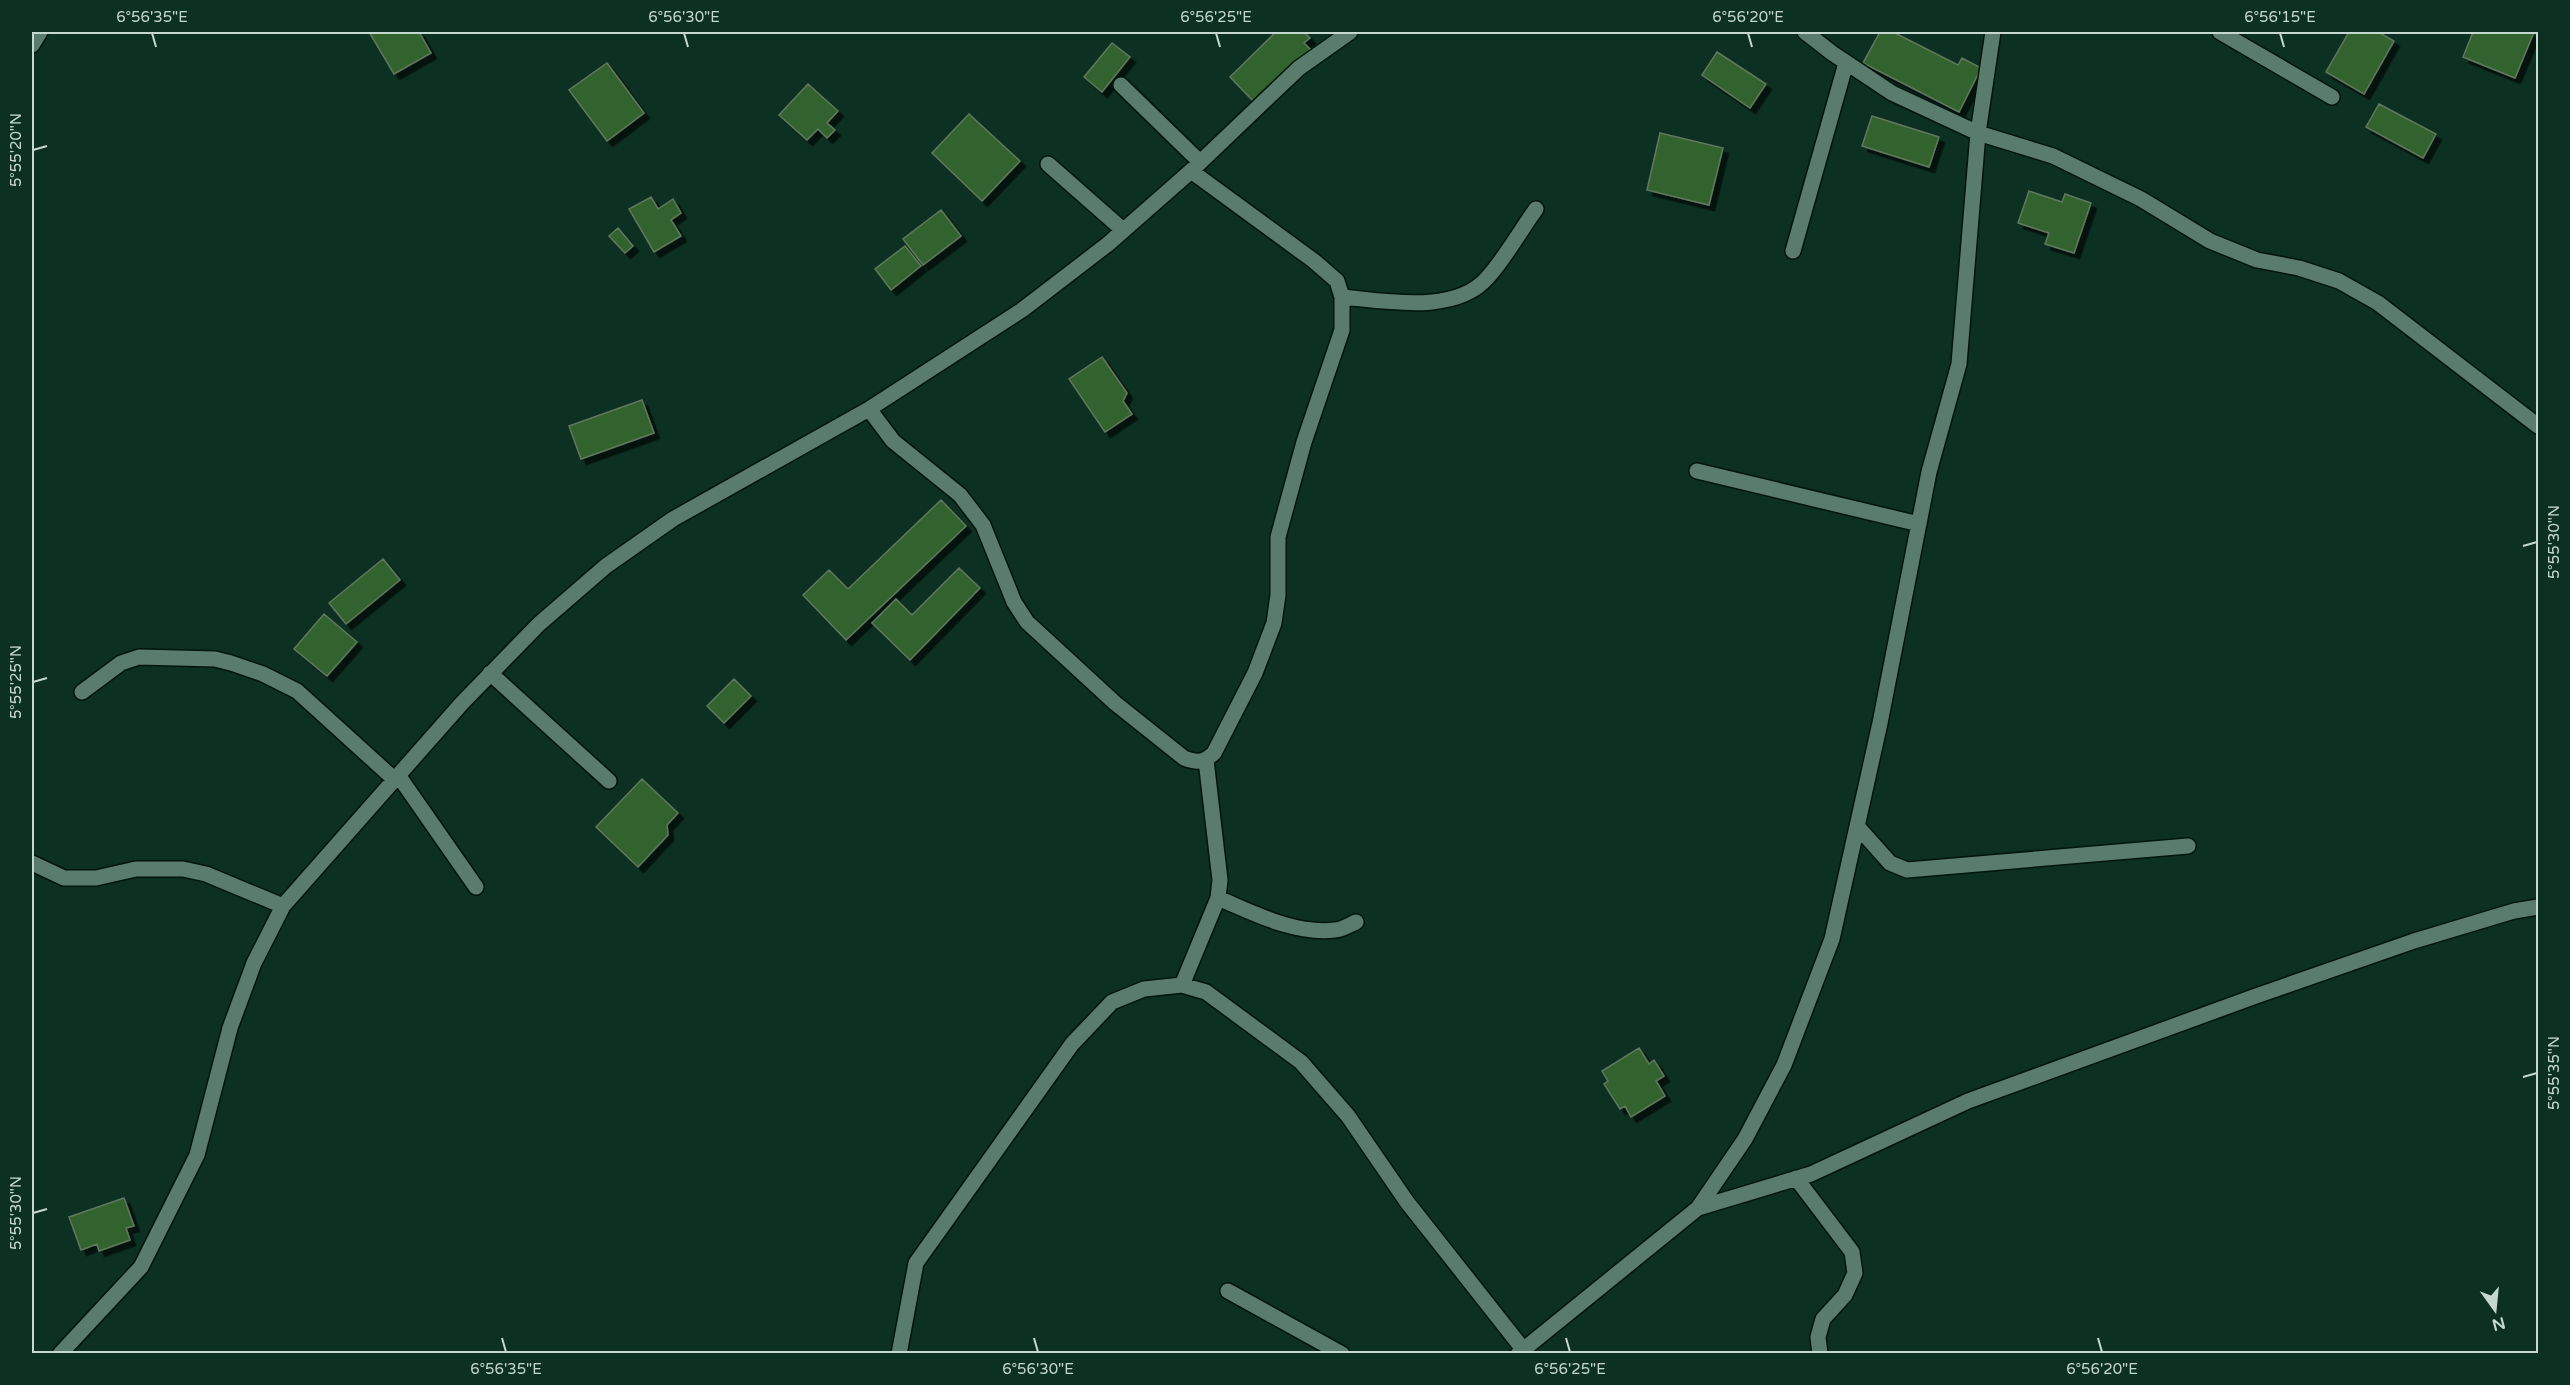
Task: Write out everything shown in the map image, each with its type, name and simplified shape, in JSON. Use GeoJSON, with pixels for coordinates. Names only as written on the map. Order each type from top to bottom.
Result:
{"type":"FeatureCollection","features":[{"type":"Feature","properties":{"kind":"street"},"geometry":{"type":"LineString","coordinates":[[32,45],[40,32]]}},
{"type":"Feature","properties":{"kind":"street"},"geometry":{"type":"LineString","coordinates":[[60,1353],[141,1267],[197,1155],[230,1028],[254,963],[283,906],[490,673],[539,624],[606,566],[674,519],[869,409],[1022,310],[1123,230],[1196,167],[1299,68],[1350,32]]}},
{"type":"Feature","properties":{"kind":"street"},"geometry":{"type":"LineString","coordinates":[[1805,32],[1846,63],[1892,93],[1978,133],[2053,156],[2141,199],[2210,241],[2257,260],[2299,268],[2339,281],[2378,303],[2538,426]]}},
{"type":"Feature","properties":{"kind":"street"},"geometry":{"type":"LineString","coordinates":[[899,1353],[916,1263],[1072,1044],[1112,1002],[1144,989],[1182,985],[1206,992],[1301,1062],[1348,1116],[1407,1202],[1521,1351],[1698,1208],[1745,1139],[1784,1065],[1832,939],[1929,472],[1959,364],[1978,133],[1993,32]]}},
{"type":"Feature","properties":{"kind":"street"},"geometry":{"type":"LineString","coordinates":[[2220,32],[2332,97]]}},
{"type":"Feature","properties":{"kind":"street"},"geometry":{"type":"LineString","coordinates":[[1793,251],[1846,63]]}},
{"type":"Feature","properties":{"kind":"street"},"geometry":{"type":"LineString","coordinates":[[869,409],[893,441],[960,495],[982,525],[1014,602],[1027,622],[1115,703],[1184,758],[1196,763],[1206,760],[1215,753],[1255,674],[1274,623],[1278,595],[1278,537],[1304,441],[1342,330],[1342,297],[1336,281],[1196,167],[1120,85]]}},
{"type":"Feature","properties":{"kind":"street"},"geometry":{"type":"LineString","coordinates":[[1048,165],[1123,230]]}},
{"type":"Feature","properties":{"kind":"street"},"geometry":{"type":"LineString","coordinates":[[1342,297],[1424,303],[1459,295],[1487,279],[1536,209]]}},
{"type":"Feature","properties":{"kind":"street"},"geometry":{"type":"LineString","coordinates":[[1697,471],[1919,524]]}},
{"type":"Feature","properties":{"kind":"street"},"geometry":{"type":"LineString","coordinates":[[82,692],[121,663],[139,657],[215,659],[263,674],[297,691],[396,777],[476,887]]}},
{"type":"Feature","properties":{"kind":"street"},"geometry":{"type":"LineString","coordinates":[[490,673],[609,781]]}},
{"type":"Feature","properties":{"kind":"street"},"geometry":{"type":"LineString","coordinates":[[1182,985],[1218,898],[1219,870],[1206,760]]}},
{"type":"Feature","properties":{"kind":"street"},"geometry":{"type":"LineString","coordinates":[[1857,826],[1890,863],[1907,870],[2188,846]]}},
{"type":"Feature","properties":{"kind":"street"},"geometry":{"type":"LineString","coordinates":[[32,863],[64,878],[96,878],[136,869],[183,869],[206,874],[283,906]]}},
{"type":"Feature","properties":{"kind":"street"},"geometry":{"type":"LineString","coordinates":[[1218,898],[1284,924],[1314,931],[1337,930],[1356,922]]}},
{"type":"Feature","properties":{"kind":"street"},"geometry":{"type":"LineString","coordinates":[[1698,1208],[1811,1174],[1968,1101],[2414,941],[2514,911],[2538,907]]}},
{"type":"Feature","properties":{"kind":"street"},"geometry":{"type":"LineString","coordinates":[[1796,1178],[1852,1252],[1855,1273],[1845,1295],[1823,1319],[1818,1337],[1820,1353]]}},
{"type":"Feature","properties":{"kind":"street"},"geometry":{"type":"LineString","coordinates":[[1228,1291],[1342,1353]]}},
{"type":"Feature","properties":{"kind":"building"},"geometry":{"type":"Polygon","coordinates":[[[369,32],[419,32],[431,53],[394,74],[369,32]]]}},
{"type":"Feature","properties":{"kind":"building"},"geometry":{"type":"Polygon","coordinates":[[[1276,32],[1304,32],[1310,38],[1304,43],[1314,53],[1255,103],[1230,77],[1276,32]]]}},
{"type":"Feature","properties":{"kind":"building"},"geometry":{"type":"Polygon","coordinates":[[[1880,32],[1893,32],[1958,65],[1962,58],[1981,68],[1959,112],[1863,63],[1880,32]]]}},
{"type":"Feature","properties":{"kind":"building"},"geometry":{"type":"Polygon","coordinates":[[[2349,32],[2378,32],[2394,41],[2364,94],[2326,72],[2349,32]]]}},
{"type":"Feature","properties":{"kind":"building"},"geometry":{"type":"Polygon","coordinates":[[[2473,32],[2534,32],[2515,78],[2463,57],[2473,32]]]}},
{"type":"Feature","properties":{"kind":"building"},"geometry":{"type":"Polygon","coordinates":[[[1112,43],[1130,57],[1102,92],[1084,77],[1112,43]]]}},
{"type":"Feature","properties":{"kind":"building"},"geometry":{"type":"Polygon","coordinates":[[[1717,52],[1766,84],[1750,108],[1702,75],[1717,52]]]}},
{"type":"Feature","properties":{"kind":"building"},"geometry":{"type":"Polygon","coordinates":[[[607,63],[644,113],[607,141],[569,90],[607,63]]]}},
{"type":"Feature","properties":{"kind":"building"},"geometry":{"type":"Polygon","coordinates":[[[808,84],[838,111],[827,123],[835,130],[827,138],[818,129],[807,140],[779,115],[808,84]]]}},
{"type":"Feature","properties":{"kind":"building"},"geometry":{"type":"Polygon","coordinates":[[[2379,104],[2436,134],[2423,158],[2366,127],[2379,104]]]}},
{"type":"Feature","properties":{"kind":"building"},"geometry":{"type":"Polygon","coordinates":[[[969,114],[1020,161],[982,201],[932,153],[969,114]]]}},
{"type":"Feature","properties":{"kind":"building"},"geometry":{"type":"Polygon","coordinates":[[[1872,116],[1939,137],[1929,167],[1862,146],[1872,116]]]}},
{"type":"Feature","properties":{"kind":"building"},"geometry":{"type":"Polygon","coordinates":[[[1660,133],[1723,148],[1709,205],[1647,190],[1660,133]]]}},
{"type":"Feature","properties":{"kind":"building"},"geometry":{"type":"Polygon","coordinates":[[[2029,191],[2062,202],[2065,194],[2091,203],[2074,253],[2045,244],[2049,233],[2018,223],[2029,191]]]}},
{"type":"Feature","properties":{"kind":"building"},"geometry":{"type":"Polygon","coordinates":[[[651,197],[658,209],[673,199],[681,213],[671,220],[681,236],[654,252],[629,209],[651,197]]]}},
{"type":"Feature","properties":{"kind":"building"},"geometry":{"type":"Polygon","coordinates":[[[941,210],[961,236],[923,265],[903,239],[941,210]]]}},
{"type":"Feature","properties":{"kind":"building"},"geometry":{"type":"Polygon","coordinates":[[[618,228],[633,246],[625,253],[609,236],[618,228]]]}},
{"type":"Feature","properties":{"kind":"building"},"geometry":{"type":"Polygon","coordinates":[[[905,246],[921,266],[891,290],[875,269],[905,246]]]}},
{"type":"Feature","properties":{"kind":"building"},"geometry":{"type":"Polygon","coordinates":[[[1102,357],[1127,393],[1123,401],[1132,414],[1105,432],[1069,379],[1102,357]]]}},
{"type":"Feature","properties":{"kind":"building"},"geometry":{"type":"Polygon","coordinates":[[[642,400],[654,433],[581,459],[569,426],[642,400]]]}},
{"type":"Feature","properties":{"kind":"building"},"geometry":{"type":"Polygon","coordinates":[[[941,500],[966,526],[846,640],[803,595],[829,570],[848,589],[941,500]]]}},
{"type":"Feature","properties":{"kind":"building"},"geometry":{"type":"Polygon","coordinates":[[[383,559],[400,580],[346,624],[329,603],[383,559]]]}},
{"type":"Feature","properties":{"kind":"building"},"geometry":{"type":"Polygon","coordinates":[[[959,568],[980,588],[910,660],[872,623],[896,599],[912,615],[959,568]]]}},
{"type":"Feature","properties":{"kind":"building"},"geometry":{"type":"Polygon","coordinates":[[[324,614],[357,642],[327,676],[294,649],[324,614]]]}},
{"type":"Feature","properties":{"kind":"building"},"geometry":{"type":"Polygon","coordinates":[[[734,679],[751,696],[724,723],[707,706],[734,679]]]}},
{"type":"Feature","properties":{"kind":"building"},"geometry":{"type":"Polygon","coordinates":[[[642,779],[678,813],[667,825],[668,835],[638,867],[596,827],[642,779]]]}},
{"type":"Feature","properties":{"kind":"building"},"geometry":{"type":"Polygon","coordinates":[[[1639,1048],[1649,1064],[1654,1060],[1664,1076],[1656,1081],[1665,1096],[1631,1117],[1625,1106],[1620,1109],[1604,1084],[1608,1081],[1602,1071],[1639,1048]]]}},
{"type":"Feature","properties":{"kind":"building"},"geometry":{"type":"Polygon","coordinates":[[[124,1198],[134,1226],[126,1228],[130,1240],[99,1251],[97,1244],[81,1250],[69,1217],[124,1198]]]}}]}
